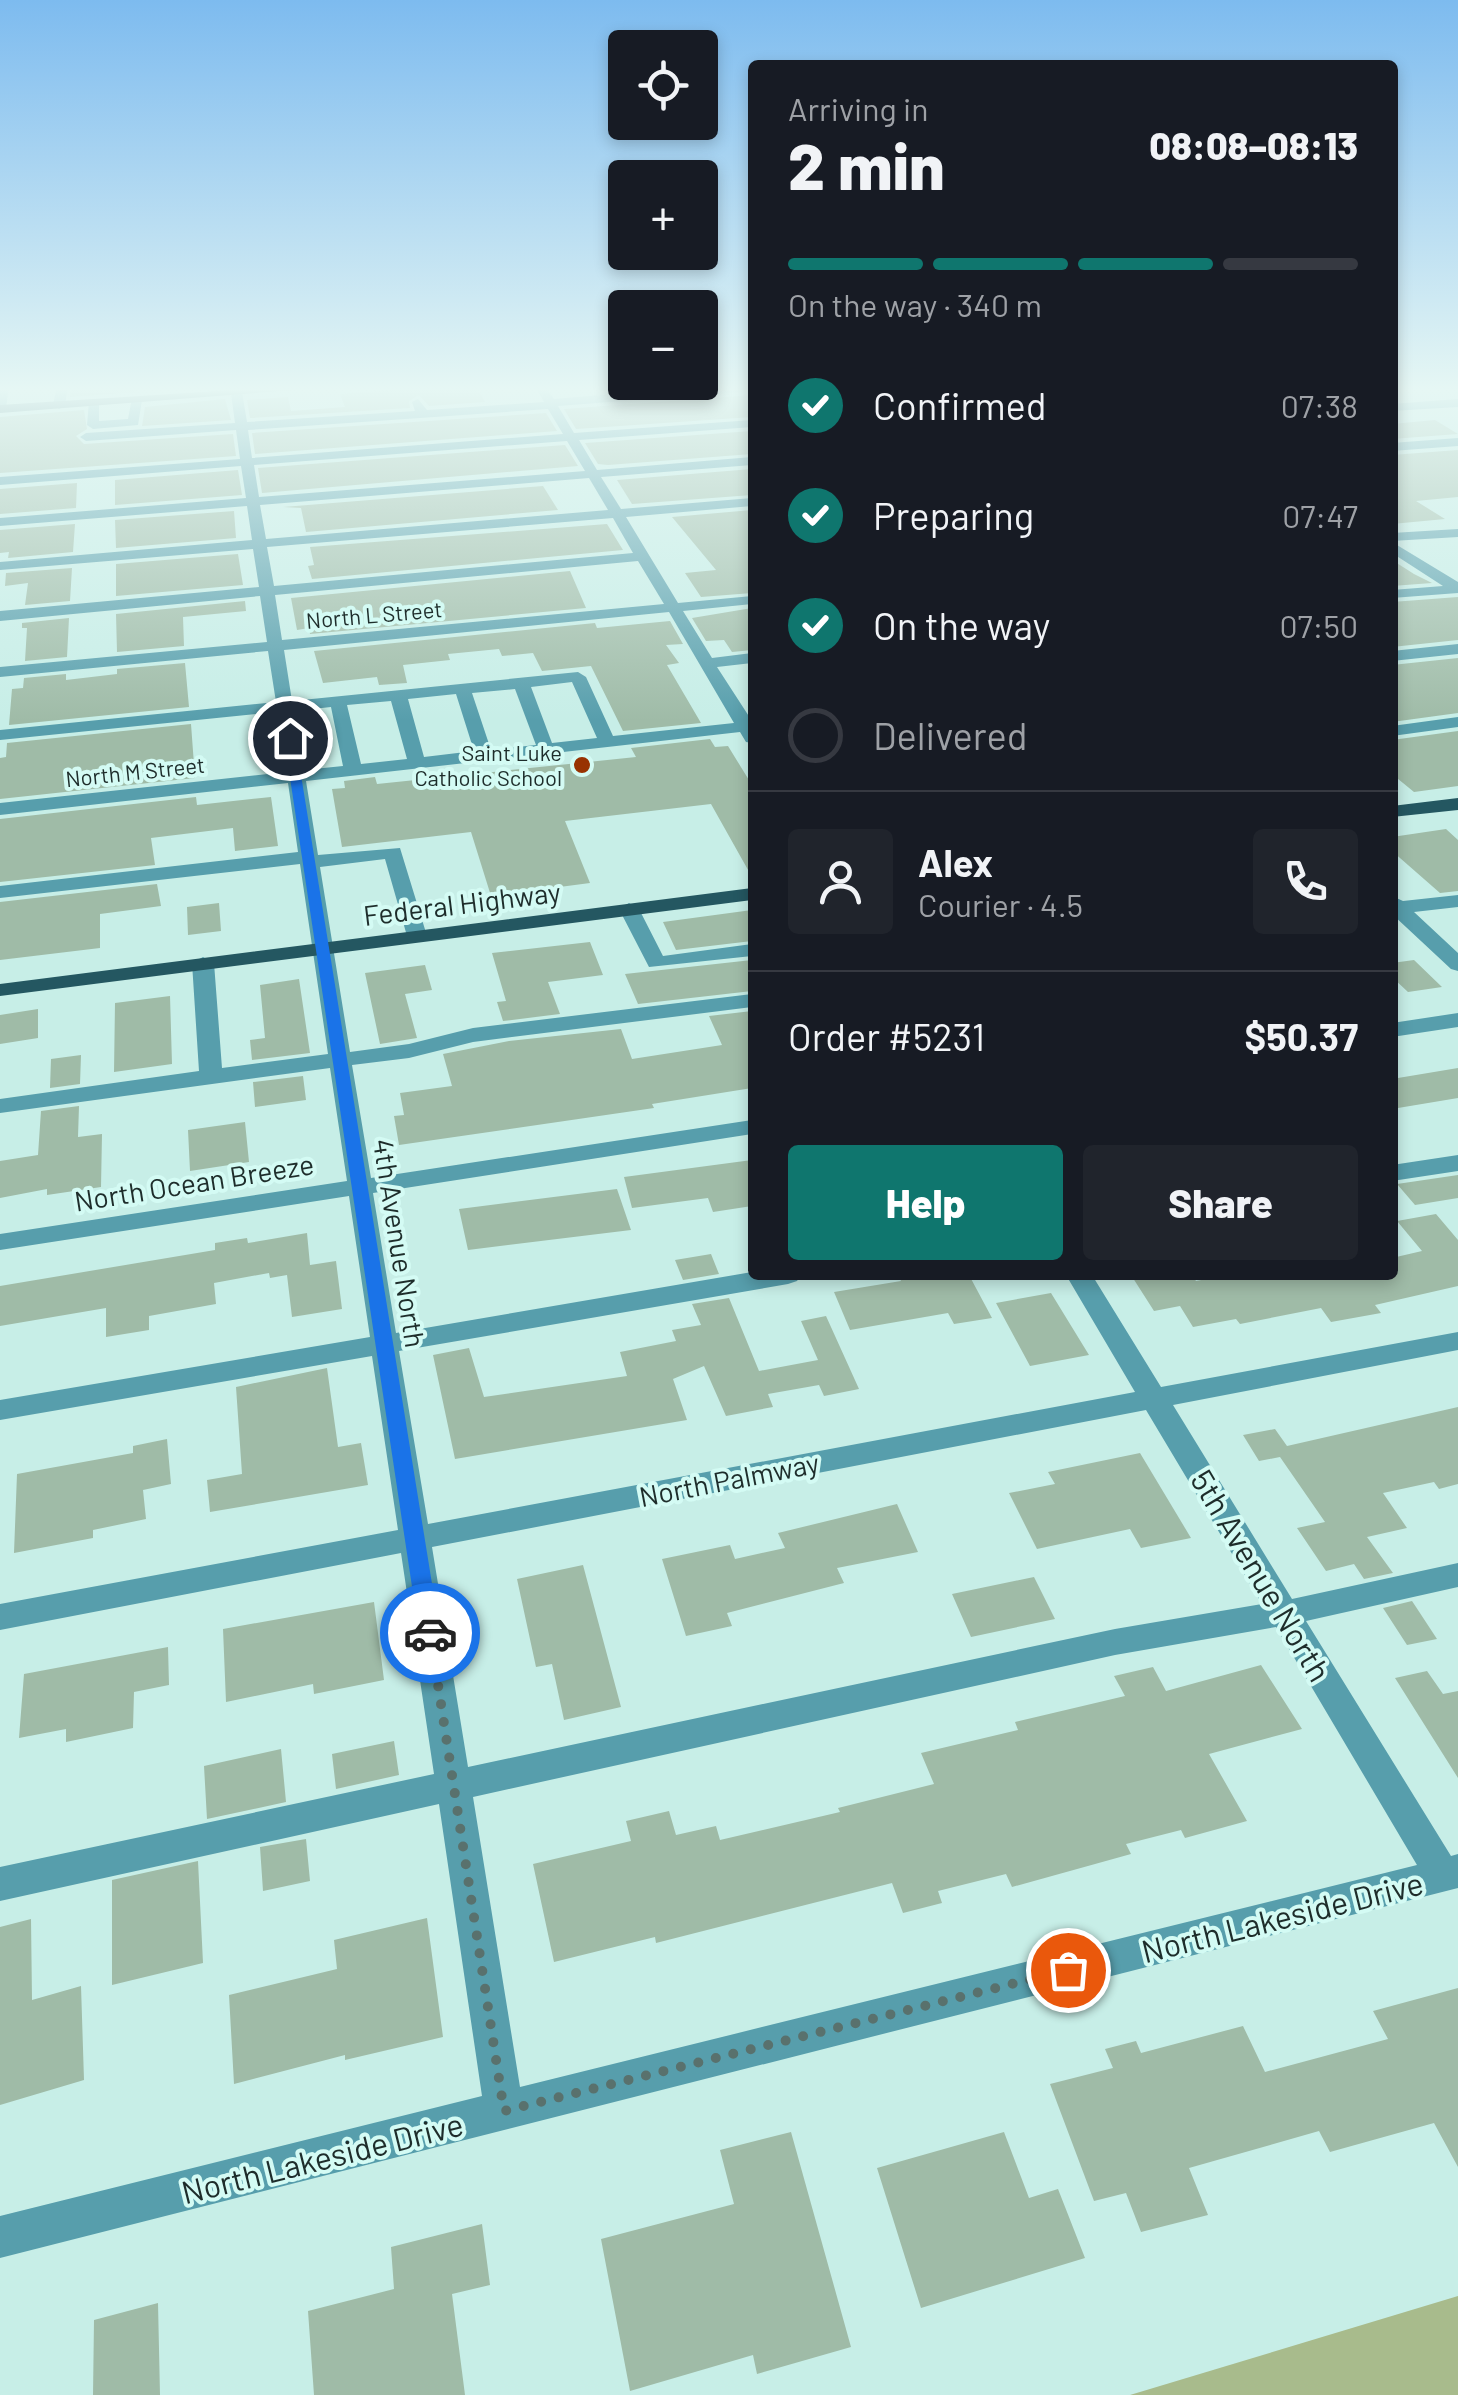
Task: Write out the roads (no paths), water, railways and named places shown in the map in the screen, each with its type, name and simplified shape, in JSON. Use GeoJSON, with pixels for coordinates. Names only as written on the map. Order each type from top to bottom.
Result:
{"type":"FeatureCollection","features":[{"type":"Feature","properties":{"kind":"main road"},"geometry":{"type":"LineString","coordinates":[[1398,811],[1458,804]]}},
{"type":"Feature","properties":{"kind":"main road","name":"Federal Highway"},"geometry":{"type":"LineString","coordinates":[[0,990],[748,894]]}},
{"type":"Feature","properties":{"kind":"street","name":"4th Avenue North"},"geometry":{"type":"LineString","coordinates":[[253,498],[504,2111]]}},
{"type":"Feature","properties":{"kind":"street"},"geometry":{"type":"LineString","coordinates":[[0,522],[294,498]]}},
{"type":"Feature","properties":{"kind":"street"},"geometry":{"type":"LineString","coordinates":[[609,498],[748,725]]}},
{"type":"Feature","properties":{"kind":"street"},"geometry":{"type":"LineString","coordinates":[[0,566],[748,502]]}},
{"type":"Feature","properties":{"kind":"street"},"geometry":{"type":"LineString","coordinates":[[1398,537],[1451,533],[1458,543]]}},
{"type":"Feature","properties":{"kind":"street"},"geometry":{"type":"LineString","coordinates":[[1398,550],[1457,588]]}},
{"type":"Feature","properties":{"kind":"street"},"geometry":{"type":"LineString","coordinates":[[0,616],[644,556]]}},
{"type":"Feature","properties":{"kind":"street"},"geometry":{"type":"LineString","coordinates":[[1425,567],[1458,564]]}},
{"type":"Feature","properties":{"kind":"street"},"geometry":{"type":"LineString","coordinates":[[1398,593],[1457,588]]}},
{"type":"Feature","properties":{"kind":"street","name":"North L Street"},"geometry":{"type":"LineString","coordinates":[[0,672],[748,600]]}},
{"type":"Feature","properties":{"kind":"street"},"geometry":{"type":"LineString","coordinates":[[1398,655],[1458,649]]}},
{"type":"Feature","properties":{"kind":"street"},"geometry":{"type":"LineString","coordinates":[[708,662],[748,658]]}},
{"type":"Feature","properties":{"kind":"street"},"geometry":{"type":"LineString","coordinates":[[0,735],[578,677],[607,742]]}},
{"type":"Feature","properties":{"kind":"street"},"geometry":{"type":"LineString","coordinates":[[521,684],[546,749]]}},
{"type":"Feature","properties":{"kind":"street"},"geometry":{"type":"LineString","coordinates":[[464,689],[484,756]]}},
{"type":"Feature","properties":{"kind":"street"},"geometry":{"type":"LineString","coordinates":[[398,696],[417,763]]}},
{"type":"Feature","properties":{"kind":"street"},"geometry":{"type":"LineString","coordinates":[[338,702],[353,770]]}},
{"type":"Feature","properties":{"kind":"street"},"geometry":{"type":"LineString","coordinates":[[1398,729],[1458,722]]}},
{"type":"Feature","properties":{"kind":"street","name":"North M Street"},"geometry":{"type":"LineString","coordinates":[[0,808],[748,730]]}},
{"type":"Feature","properties":{"kind":"street"},"geometry":{"type":"LineString","coordinates":[[0,892],[393,852],[417,936]]}},
{"type":"Feature","properties":{"kind":"street"},"geometry":{"type":"LineString","coordinates":[[1398,908],[1458,901]]}},
{"type":"Feature","properties":{"kind":"street"},"geometry":{"type":"LineString","coordinates":[[629,909],[656,963],[748,951]]}},
{"type":"Feature","properties":{"kind":"street"},"geometry":{"type":"LineString","coordinates":[[1398,910],[1458,965]]}},
{"type":"Feature","properties":{"kind":"street"},"geometry":{"type":"LineString","coordinates":[[204,964],[210,1076]]}},
{"type":"Feature","properties":{"kind":"street"},"geometry":{"type":"LineString","coordinates":[[0,1106],[408,1050],[473,1035],[748,1001]]}},
{"type":"Feature","properties":{"kind":"street"},"geometry":{"type":"LineString","coordinates":[[1398,1029],[1458,1020]]}},
{"type":"Feature","properties":{"kind":"street","name":"North Ocean Breeze"},"geometry":{"type":"LineString","coordinates":[[0,1242],[748,1128]]}},
{"type":"Feature","properties":{"kind":"street"},"geometry":{"type":"LineString","coordinates":[[1398,1172],[1458,1162]]}},
{"type":"Feature","properties":{"kind":"street"},"geometry":{"type":"LineString","coordinates":[[0,1410],[758,1280]]}},
{"type":"Feature","properties":{"kind":"street","name":"5th Avenue North"},"geometry":{"type":"LineString","coordinates":[[1083,1280],[1285,1613],[1451,1873]]}},
{"type":"Feature","properties":{"kind":"street","name":"North Palmway"},"geometry":{"type":"LineString","coordinates":[[0,1618],[1458,1341]]}},
{"type":"Feature","properties":{"kind":"street"},"geometry":{"type":"LineString","coordinates":[[0,1884],[1115,1642],[1285,1613],[1458,1575]]}},
{"type":"Feature","properties":{"kind":"street","name":"North Lakeside Drive"},"geometry":{"type":"LineString","coordinates":[[0,2238],[1451,1873]]}},
{"type":"Feature","properties":{"kind":"place","name":"Saint Luke Catholic School"},"geometry":{"type":"Point","coordinates":[582,765]}}]}
